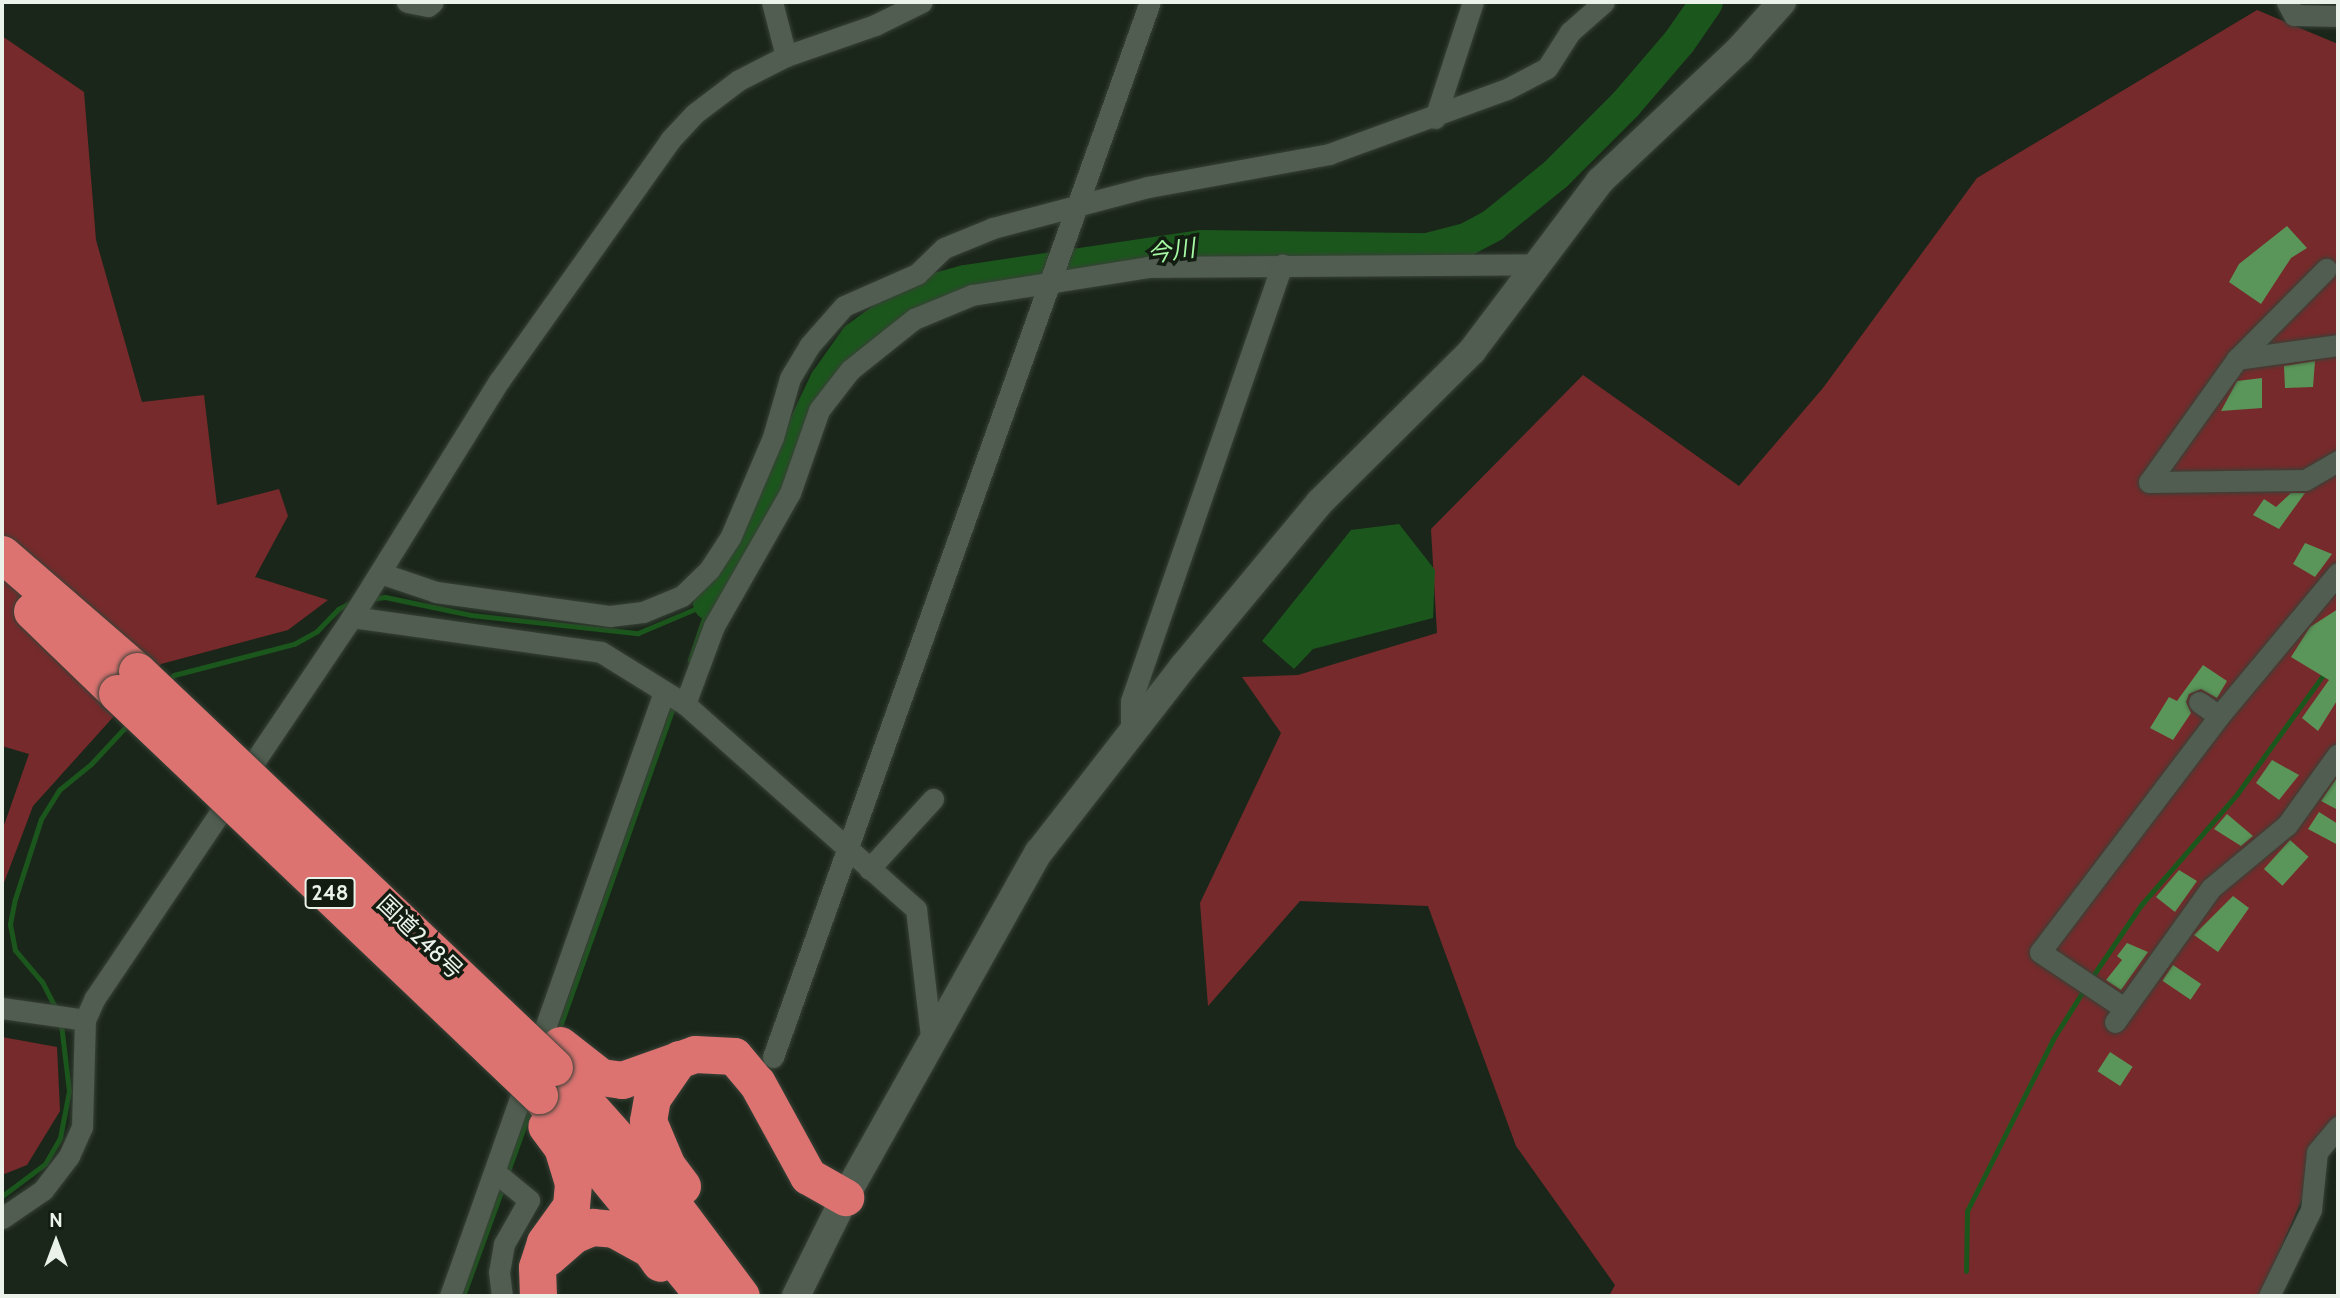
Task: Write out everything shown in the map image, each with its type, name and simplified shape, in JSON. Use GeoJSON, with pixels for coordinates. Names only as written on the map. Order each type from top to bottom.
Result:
{"type":"FeatureCollection","features":[{"type":"Feature","properties":{"kind":"highway","name":"国道248号"},"geometry":{"type":"LineString","coordinates":[[2,554],[504,1060],[547,1080],[653,1178],[740,1279]]}},
{"type":"Feature","properties":{"kind":"highway","name":"国道248号"},"geometry":{"type":"LineString","coordinates":[[2,582],[473,963],[547,1080],[704,1296]]}},
{"type":"Feature","properties":{"kind":"highway"},"geometry":{"type":"LineString","coordinates":[[538,1281],[545,1242],[571,1206],[573,1183],[547,1080],[601,1077],[622,1080],[679,1058],[713,1053],[734,1056],[757,1083],[808,1176],[845,1198]]}},
{"type":"Feature","properties":{"kind":"highway"},"geometry":{"type":"LineString","coordinates":[[679,1058],[652,1098],[648,1121],[667,1166],[740,1279],[763,1296]]}},
{"type":"Feature","properties":{"kind":"highway"},"geometry":{"type":"LineString","coordinates":[[538,1281],[573,1235],[592,1227],[614,1230],[650,1249],[685,1296]]}},
{"type":"Feature","properties":{"kind":"street"},"geometry":{"type":"LineString","coordinates":[[407,2],[428,6],[432,2]]}},
{"type":"Feature","properties":{"kind":"street"},"geometry":{"type":"LineString","coordinates":[[772,2],[786,56]]}},
{"type":"Feature","properties":{"kind":"street"},"geometry":{"type":"LineString","coordinates":[[2,1218],[43,1190],[69,1156],[82,1127],[78,1018],[352,617],[499,381],[670,140],[694,114],[739,80],[786,56],[875,25],[922,2]]}},
{"type":"Feature","properties":{"kind":"street"},"geometry":{"type":"LineString","coordinates":[[773,1057],[1047,281],[1150,2]]}},
{"type":"Feature","properties":{"kind":"street"},"geometry":{"type":"LineString","coordinates":[[1435,118],[1473,2]]}},
{"type":"Feature","properties":{"kind":"street"},"geometry":{"type":"LineString","coordinates":[[374,582],[610,616],[643,612],[682,596],[709,570],[730,538],[773,437],[790,378],[809,346],[844,306],[918,274],[944,248],[993,228],[1148,187],[1329,154],[1435,118],[1547,68],[1570,32],[1604,2]]}},
{"type":"Feature","properties":{"kind":"street"},"geometry":{"type":"LineString","coordinates":[[796,1296],[845,1198],[1039,852],[1131,732],[1320,502],[1472,351],[1600,181],[1740,49],[1782,2]]}},
{"type":"Feature","properties":{"kind":"street"},"geometry":{"type":"LineString","coordinates":[[2287,2],[2294,15],[2338,16]]}},
{"type":"Feature","properties":{"kind":"street"},"geometry":{"type":"LineString","coordinates":[[1131,732],[1130,701],[1282,264]]}},
{"type":"Feature","properties":{"kind":"street"},"geometry":{"type":"LineString","coordinates":[[685,704],[713,626],[790,494],[818,410],[850,370],[914,319],[972,295],[1148,267],[1539,264]]}},
{"type":"Feature","properties":{"kind":"street"},"geometry":{"type":"LineString","coordinates":[[2326,269],[2237,359],[2149,482],[2305,480],[2338,461]]}},
{"type":"Feature","properties":{"kind":"street"},"geometry":{"type":"LineString","coordinates":[[2237,359],[2338,345]]}},
{"type":"Feature","properties":{"kind":"street"},"geometry":{"type":"LineString","coordinates":[[2338,573],[2219,716],[2040,952],[2098,991],[2119,1015],[2211,888],[2287,825],[2338,754]]}},
{"type":"Feature","properties":{"kind":"street"},"geometry":{"type":"LineString","coordinates":[[352,617],[601,652],[685,704],[916,909],[932,1045]]}},
{"type":"Feature","properties":{"kind":"street"},"geometry":{"type":"LineString","coordinates":[[450,1296],[664,692]]}},
{"type":"Feature","properties":{"kind":"street"},"geometry":{"type":"LineString","coordinates":[[2199,702],[2219,716]]}},
{"type":"Feature","properties":{"kind":"street"},"geometry":{"type":"LineString","coordinates":[[869,869],[933,799]]}},
{"type":"Feature","properties":{"kind":"street"},"geometry":{"type":"LineString","coordinates":[[2,1008],[78,1018]]}},
{"type":"Feature","properties":{"kind":"street"},"geometry":{"type":"LineString","coordinates":[[2269,1296],[2311,1210],[2317,1152],[2338,1127]]}},
{"type":"Feature","properties":{"kind":"street"},"geometry":{"type":"LineString","coordinates":[[495,1172],[529,1200],[504,1244],[502,1296]]}},
{"type":"Feature","properties":{"kind":"shaded area"},"geometry":{"type":"Polygon","coordinates":[[[2257,10],[2338,44],[2338,1116],[2260,1296],[1609,1296],[1615,1285],[1516,1146],[1428,906],[1300,901],[1208,1006],[1200,903],[1281,733],[1242,677],[1298,675],[1437,633],[1431,529],[1583,375],[1739,486],[1823,388],[1977,178],[2257,10]]]}},
{"type":"Feature","properties":{"kind":"shaded area"},"geometry":{"type":"Polygon","coordinates":[[[2,36],[84,92],[96,240],[142,402],[204,395],[217,505],[279,489],[288,516],[255,577],[328,600],[288,630],[161,664],[33,806],[2,888],[2,831],[29,754],[2,746],[2,36]]]}},
{"type":"Feature","properties":{"kind":"shaded area"},"geometry":{"type":"Polygon","coordinates":[[[1399,524],[1435,570],[1433,618],[1313,649],[1294,669],[1262,641],[1351,530],[1399,524]]]}},
{"type":"Feature","properties":{"kind":"shaded area"},"geometry":{"type":"Polygon","coordinates":[[[2,1037],[57,1047],[60,1111],[27,1165],[2,1175],[2,1037]]]}},
{"type":"Feature","properties":{"kind":"building"},"geometry":{"type":"Polygon","coordinates":[[[2287,226],[2307,248],[2291,258],[2261,304],[2229,282],[2239,264],[2287,226]]]}},
{"type":"Feature","properties":{"kind":"building"},"geometry":{"type":"Polygon","coordinates":[[[2315,361],[2313,387],[2285,388],[2284,366],[2315,361]]]}},
{"type":"Feature","properties":{"kind":"building"},"geometry":{"type":"Polygon","coordinates":[[[2262,378],[2262,408],[2221,411],[2237,381],[2262,378]]]}},
{"type":"Feature","properties":{"kind":"building"},"geometry":{"type":"Polygon","coordinates":[[[2291,493],[2305,493],[2279,529],[2253,515],[2264,499],[2276,507],[2291,493]]]}},
{"type":"Feature","properties":{"kind":"building"},"geometry":{"type":"Polygon","coordinates":[[[2305,543],[2332,554],[2315,577],[2293,564],[2305,543]]]}},
{"type":"Feature","properties":{"kind":"building"},"geometry":{"type":"Polygon","coordinates":[[[2338,609],[2338,699],[2318,731],[2302,718],[2329,680],[2291,657],[2310,627],[2338,609]]]}},
{"type":"Feature","properties":{"kind":"building"},"geometry":{"type":"Polygon","coordinates":[[[2203,665],[2227,681],[2217,698],[2201,689],[2189,694],[2186,702],[2191,713],[2173,740],[2150,728],[2169,697],[2177,701],[2203,665]]]}},
{"type":"Feature","properties":{"kind":"building"},"geometry":{"type":"Polygon","coordinates":[[[2272,760],[2299,775],[2279,800],[2256,783],[2272,760]]]}},
{"type":"Feature","properties":{"kind":"building"},"geometry":{"type":"Polygon","coordinates":[[[2338,776],[2338,810],[2321,801],[2338,776]]]}},
{"type":"Feature","properties":{"kind":"building"},"geometry":{"type":"Polygon","coordinates":[[[2319,812],[2338,824],[2338,845],[2308,829],[2319,812]]]}},
{"type":"Feature","properties":{"kind":"building"},"geometry":{"type":"Polygon","coordinates":[[[2227,814],[2253,836],[2241,846],[2214,829],[2227,814]]]}},
{"type":"Feature","properties":{"kind":"building"},"geometry":{"type":"Polygon","coordinates":[[[2290,840],[2309,857],[2282,886],[2264,869],[2290,840]]]}},
{"type":"Feature","properties":{"kind":"building"},"geometry":{"type":"Polygon","coordinates":[[[2179,870],[2197,881],[2175,912],[2156,897],[2179,870]]]}},
{"type":"Feature","properties":{"kind":"building"},"geometry":{"type":"Polygon","coordinates":[[[2233,896],[2249,908],[2218,952],[2194,935],[2233,896]]]}},
{"type":"Feature","properties":{"kind":"building"},"geometry":{"type":"Polygon","coordinates":[[[2127,943],[2148,952],[2121,990],[2106,980],[2122,960],[2117,956],[2127,943]]]}},
{"type":"Feature","properties":{"kind":"building"},"geometry":{"type":"Polygon","coordinates":[[[2173,965],[2201,984],[2191,1000],[2162,981],[2173,965]]]}},
{"type":"Feature","properties":{"kind":"building"},"geometry":{"type":"Polygon","coordinates":[[[2110,1052],[2133,1067],[2120,1086],[2097,1071],[2110,1052]]]}},
{"type":"Feature","properties":{"kind":"waterway","name":"今川"},"geometry":{"type":"LineString","coordinates":[[709,603],[740,561],[826,380],[856,338],[914,295],[965,281],[1202,246],[1427,249],[1466,239],[1492,225],[1555,174],[1625,104],[1679,41],[1706,2]]}},
{"type":"Feature","properties":{"kind":"waterway"},"geometry":{"type":"LineString","coordinates":[[369,599],[385,597],[471,615],[638,633],[709,603]]}},
{"type":"Feature","properties":{"kind":"waterway"},"geometry":{"type":"LineString","coordinates":[[168,681],[174,675],[294,644],[317,631],[338,609],[356,600]]}},
{"type":"Feature","properties":{"kind":"waterway"},"geometry":{"type":"LineString","coordinates":[[690,660],[709,603]]}},
{"type":"Feature","properties":{"kind":"waterway"},"geometry":{"type":"LineString","coordinates":[[2090,980],[2141,905],[2237,794],[2326,671]]}},
{"type":"Feature","properties":{"kind":"waterway"},"geometry":{"type":"LineString","coordinates":[[558,1032],[674,705]]}},
{"type":"Feature","properties":{"kind":"waterway"},"geometry":{"type":"LineString","coordinates":[[57,1011],[42,982],[15,950],[10,924],[15,899],[41,819],[59,790],[91,764],[130,722]]}},
{"type":"Feature","properties":{"kind":"waterway"},"geometry":{"type":"LineString","coordinates":[[1966,1271],[1967,1211],[2053,1039],[2085,988]]}},
{"type":"Feature","properties":{"kind":"waterway"},"geometry":{"type":"LineString","coordinates":[[2,1196],[45,1164],[60,1138],[69,1091],[61,1024]]}},
{"type":"Feature","properties":{"kind":"waterway"},"geometry":{"type":"LineString","coordinates":[[507,1174],[531,1107]]}},
{"type":"Feature","properties":{"kind":"waterway"},"geometry":{"type":"LineString","coordinates":[[463,1296],[503,1186]]}}]}
